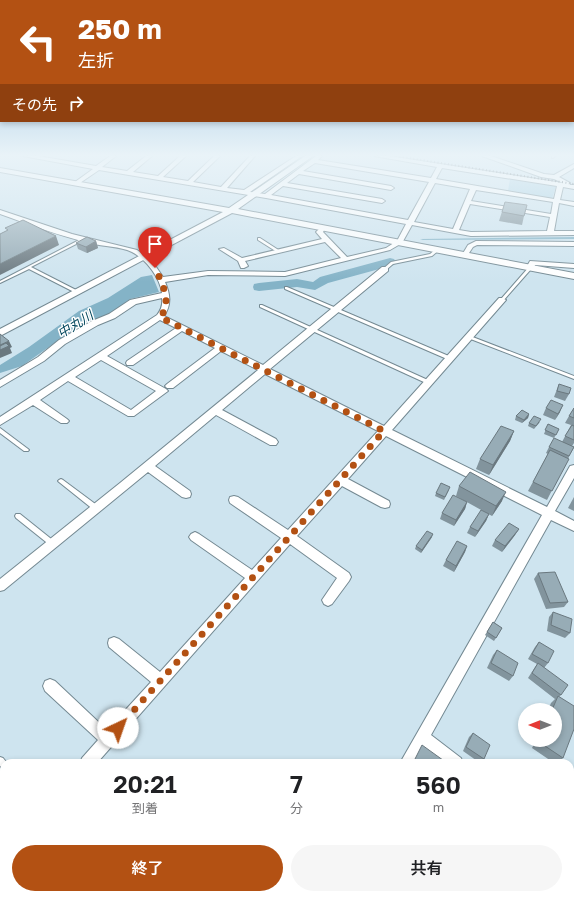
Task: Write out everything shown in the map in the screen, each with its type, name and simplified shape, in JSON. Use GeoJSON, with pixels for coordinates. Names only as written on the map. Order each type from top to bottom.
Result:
{"type":"FeatureCollection","features":[{"type":"Feature","properties":{"kind":"street"},"geometry":{"type":"LineString","coordinates":[[157,198],[400,242],[574,276]]}},
{"type":"Feature","properties":{"kind":"street"},"geometry":{"type":"LineString","coordinates":[[0,333],[230,211],[250,198]]}},
{"type":"Feature","properties":{"kind":"street"},"geometry":{"type":"LineString","coordinates":[[304,198],[382,202]]}},
{"type":"Feature","properties":{"kind":"street"},"geometry":{"type":"LineString","coordinates":[[360,198],[382,202]]}},
{"type":"Feature","properties":{"kind":"street"},"geometry":{"type":"LineString","coordinates":[[371,198],[382,202],[411,223],[471,234],[574,233]]}},
{"type":"Feature","properties":{"kind":"street"},"geometry":{"type":"LineString","coordinates":[[382,202],[384,198]]}},
{"type":"Feature","properties":{"kind":"street"},"geometry":{"type":"LineString","coordinates":[[161,280],[208,273],[285,274],[388,249],[400,242],[424,198]]}},
{"type":"Feature","properties":{"kind":"street"},"geometry":{"type":"LineString","coordinates":[[455,231],[470,198]]}},
{"type":"Feature","properties":{"kind":"street"},"geometry":{"type":"LineString","coordinates":[[539,198],[574,204]]}},
{"type":"Feature","properties":{"kind":"street"},"geometry":{"type":"LineString","coordinates":[[550,234],[558,198]]}},
{"type":"Feature","properties":{"kind":"street"},"geometry":{"type":"LineString","coordinates":[[468,202],[554,216]]}},
{"type":"Feature","properties":{"kind":"street"},"geometry":{"type":"LineString","coordinates":[[0,212],[59,232],[134,251],[155,268],[161,280],[167,299],[165,312],[160,317],[0,422]]}},
{"type":"Feature","properties":{"kind":"street"},"geometry":{"type":"LineString","coordinates":[[322,228],[318,232],[345,259]]}},
{"type":"Feature","properties":{"kind":"street"},"geometry":{"type":"LineString","coordinates":[[241,260],[325,240]]}},
{"type":"Feature","properties":{"kind":"street"},"geometry":{"type":"LineString","coordinates":[[465,255],[470,246],[476,243],[574,244]]}},
{"type":"Feature","properties":{"kind":"street"},"geometry":{"type":"LineString","coordinates":[[222,249],[241,260],[242,264],[253,274]]}},
{"type":"Feature","properties":{"kind":"street"},"geometry":{"type":"LineString","coordinates":[[530,268],[533,263],[574,266]]}},
{"type":"Feature","properties":{"kind":"street"},"geometry":{"type":"LineString","coordinates":[[0,586],[148,466],[385,269]]}},
{"type":"Feature","properties":{"kind":"street"},"geometry":{"type":"LineString","coordinates":[[0,384],[41,359],[62,342],[95,323],[112,316],[133,302],[165,295]]}},
{"type":"Feature","properties":{"kind":"street"},"geometry":{"type":"LineString","coordinates":[[91,759],[502,300]]}},
{"type":"Feature","properties":{"kind":"street"},"geometry":{"type":"LineString","coordinates":[[160,317],[262,370],[574,526]]}},
{"type":"Feature","properties":{"kind":"street"},"geometry":{"type":"LineString","coordinates":[[130,363],[181,328]]}},
{"type":"Feature","properties":{"kind":"street"},"geometry":{"type":"LineString","coordinates":[[170,386],[220,348]]}},
{"type":"Feature","properties":{"kind":"street"},"geometry":{"type":"LineString","coordinates":[[68,377],[132,414],[164,391],[100,356]]}},
{"type":"Feature","properties":{"kind":"street"},"geometry":{"type":"LineString","coordinates":[[34,400],[64,421]]}},
{"type":"Feature","properties":{"kind":"street"},"geometry":{"type":"LineString","coordinates":[[214,410],[273,442]]}},
{"type":"Feature","properties":{"kind":"street"},"geometry":{"type":"LineString","coordinates":[[148,466],[186,494]]}},
{"type":"Feature","properties":{"kind":"street"},"geometry":{"type":"LineString","coordinates":[[409,759],[574,469]]}},
{"type":"Feature","properties":{"kind":"street"},"geometry":{"type":"LineString","coordinates":[[340,480],[385,504]]}},
{"type":"Feature","properties":{"kind":"street"},"geometry":{"type":"LineString","coordinates":[[234,500],[345,577],[328,600]]}},
{"type":"Feature","properties":{"kind":"street"},"geometry":{"type":"LineString","coordinates":[[195,537],[253,577]]}},
{"type":"Feature","properties":{"kind":"street"},"geometry":{"type":"LineString","coordinates":[[114,643],[160,682]]}},
{"type":"Feature","properties":{"kind":"street"},"geometry":{"type":"LineString","coordinates":[[50,686],[108,740]]}},
{"type":"Feature","properties":{"kind":"street"},"geometry":{"type":"LineString","coordinates":[[422,738],[451,759]]}},
{"type":"Feature","properties":{"kind":"lane"},"geometry":{"type":"LineString","coordinates":[[0,282],[84,239]]}},
{"type":"Feature","properties":{"kind":"lane"},"geometry":{"type":"LineString","coordinates":[[259,239],[278,251]]}},
{"type":"Feature","properties":{"kind":"lane"},"geometry":{"type":"LineString","coordinates":[[385,269],[392,263],[431,255],[437,250]]}},
{"type":"Feature","properties":{"kind":"lane"},"geometry":{"type":"LineString","coordinates":[[28,268],[77,292]]}},
{"type":"Feature","properties":{"kind":"lane"},"geometry":{"type":"LineString","coordinates":[[502,300],[530,268]]}},
{"type":"Feature","properties":{"kind":"lane"},"geometry":{"type":"LineString","coordinates":[[286,288],[449,358]]}},
{"type":"Feature","properties":{"kind":"lane"},"geometry":{"type":"LineString","coordinates":[[261,306],[428,382]]}},
{"type":"Feature","properties":{"kind":"lane"},"geometry":{"type":"LineString","coordinates":[[468,337],[574,378]]}},
{"type":"Feature","properties":{"kind":"lane"},"geometry":{"type":"LineString","coordinates":[[0,430],[26,450]]}},
{"type":"Feature","properties":{"kind":"lane"},"geometry":{"type":"LineString","coordinates":[[61,481],[96,508]]}},
{"type":"Feature","properties":{"kind":"lane"},"geometry":{"type":"LineString","coordinates":[[18,516],[53,544]]}},
{"type":"Feature","properties":{"kind":"water"},"geometry":{"type":"Polygon","coordinates":[[[574,237],[574,239],[420,239],[574,237]]]}},
{"type":"Feature","properties":{"kind":"water"},"geometry":{"type":"Polygon","coordinates":[[[152,275],[159,292],[130,299],[111,314],[83,323],[22,366],[0,373],[0,365],[29,347],[79,311],[108,298],[141,277],[152,275]]]}},
{"type":"Feature","properties":{"kind":"building"},"geometry":{"type":"Polygon","coordinates":[[[505,202],[527,205],[524,216],[502,212],[505,202]]]}},
{"type":"Feature","properties":{"kind":"building"},"geometry":{"type":"Polygon","coordinates":[[[23,220],[56,236],[0,264],[0,234],[8,230],[5,228],[23,220]]]}},
{"type":"Feature","properties":{"kind":"building"},"geometry":{"type":"Polygon","coordinates":[[[87,237],[96,241],[86,247],[76,243],[87,237]]]}},
{"type":"Feature","properties":{"kind":"building"},"geometry":{"type":"Polygon","coordinates":[[[0,334],[9,341],[0,345],[0,334]]]}},
{"type":"Feature","properties":{"kind":"building"},"geometry":{"type":"Polygon","coordinates":[[[6,343],[9,346],[0,350],[0,346],[6,343]]]}},
{"type":"Feature","properties":{"kind":"building"},"geometry":{"type":"Polygon","coordinates":[[[559,384],[571,388],[569,394],[557,391],[559,384]]]}},
{"type":"Feature","properties":{"kind":"building"},"geometry":{"type":"Polygon","coordinates":[[[551,400],[563,405],[558,414],[546,408],[551,400]]]}},
{"type":"Feature","properties":{"kind":"building"},"geometry":{"type":"Polygon","coordinates":[[[574,408],[574,418],[569,416],[574,408]]]}},
{"type":"Feature","properties":{"kind":"building"},"geometry":{"type":"Polygon","coordinates":[[[522,410],[529,414],[524,420],[516,416],[522,410]]]}},
{"type":"Feature","properties":{"kind":"building"},"geometry":{"type":"Polygon","coordinates":[[[534,416],[541,419],[536,426],[529,423],[534,416]]]}},
{"type":"Feature","properties":{"kind":"building"},"geometry":{"type":"Polygon","coordinates":[[[548,424],[559,429],[556,435],[545,430],[548,424]]]}},
{"type":"Feature","properties":{"kind":"building"},"geometry":{"type":"Polygon","coordinates":[[[572,425],[574,426],[574,440],[565,436],[572,425]]]}},
{"type":"Feature","properties":{"kind":"building"},"geometry":{"type":"Polygon","coordinates":[[[501,426],[514,431],[493,465],[480,459],[501,426]]]}},
{"type":"Feature","properties":{"kind":"building"},"geometry":{"type":"Polygon","coordinates":[[[554,438],[574,447],[569,456],[549,447],[554,438]]]}},
{"type":"Feature","properties":{"kind":"building"},"geometry":{"type":"Polygon","coordinates":[[[550,450],[569,459],[552,491],[533,482],[550,450]]]}},
{"type":"Feature","properties":{"kind":"building"},"geometry":{"type":"Polygon","coordinates":[[[470,472],[506,492],[496,506],[459,486],[470,472]]]}},
{"type":"Feature","properties":{"kind":"building"},"geometry":{"type":"Polygon","coordinates":[[[441,483],[450,487],[445,497],[436,493],[441,483]]]}},
{"type":"Feature","properties":{"kind":"building"},"geometry":{"type":"Polygon","coordinates":[[[453,495],[467,502],[456,520],[442,513],[453,495]]]}},
{"type":"Feature","properties":{"kind":"building"},"geometry":{"type":"Polygon","coordinates":[[[481,510],[489,514],[478,531],[470,527],[481,510]]]}},
{"type":"Feature","properties":{"kind":"building"},"geometry":{"type":"Polygon","coordinates":[[[509,523],[519,529],[505,546],[495,540],[509,523]]]}},
{"type":"Feature","properties":{"kind":"building"},"geometry":{"type":"Polygon","coordinates":[[[427,531],[433,534],[422,550],[416,546],[427,531]]]}},
{"type":"Feature","properties":{"kind":"building"},"geometry":{"type":"Polygon","coordinates":[[[457,541],[467,546],[456,566],[446,560],[457,541]]]}},
{"type":"Feature","properties":{"kind":"building"},"geometry":{"type":"Polygon","coordinates":[[[555,572],[568,602],[550,603],[538,573],[555,572]]]}},
{"type":"Feature","properties":{"kind":"building"},"geometry":{"type":"Polygon","coordinates":[[[553,612],[572,619],[570,633],[551,625],[553,612]]]}},
{"type":"Feature","properties":{"kind":"building"},"geometry":{"type":"Polygon","coordinates":[[[493,622],[502,628],[496,638],[487,632],[493,622]]]}},
{"type":"Feature","properties":{"kind":"building"},"geometry":{"type":"Polygon","coordinates":[[[539,642],[554,651],[548,663],[532,654],[539,642]]]}},
{"type":"Feature","properties":{"kind":"building"},"geometry":{"type":"Polygon","coordinates":[[[497,650],[518,663],[513,676],[491,663],[497,650]]]}},
{"type":"Feature","properties":{"kind":"building"},"geometry":{"type":"Polygon","coordinates":[[[538,663],[568,685],[561,695],[532,673],[538,663]]]}},
{"type":"Feature","properties":{"kind":"building"},"geometry":{"type":"Polygon","coordinates":[[[558,696],[574,706],[574,729],[563,758],[546,747],[562,747],[562,703],[555,703],[558,696]]]}},
{"type":"Feature","properties":{"kind":"building"},"geometry":{"type":"Polygon","coordinates":[[[473,733],[490,745],[484,759],[466,747],[473,733]]]}},
{"type":"Feature","properties":{"kind":"building"},"geometry":{"type":"Polygon","coordinates":[[[422,745],[441,759],[415,759],[422,745]]]}},
{"type":"Feature","properties":{"kind":"waterway","name":"中丸川"},"geometry":{"type":"LineString","coordinates":[[259,287],[297,283],[315,286],[324,280],[390,262]]}},
{"type":"Feature","properties":{"kind":"route"},"geometry":{"type":"LineString","coordinates":[[118,728],[384,431],[160,317],[165,312],[167,299],[161,280],[155,268]]}}]}
